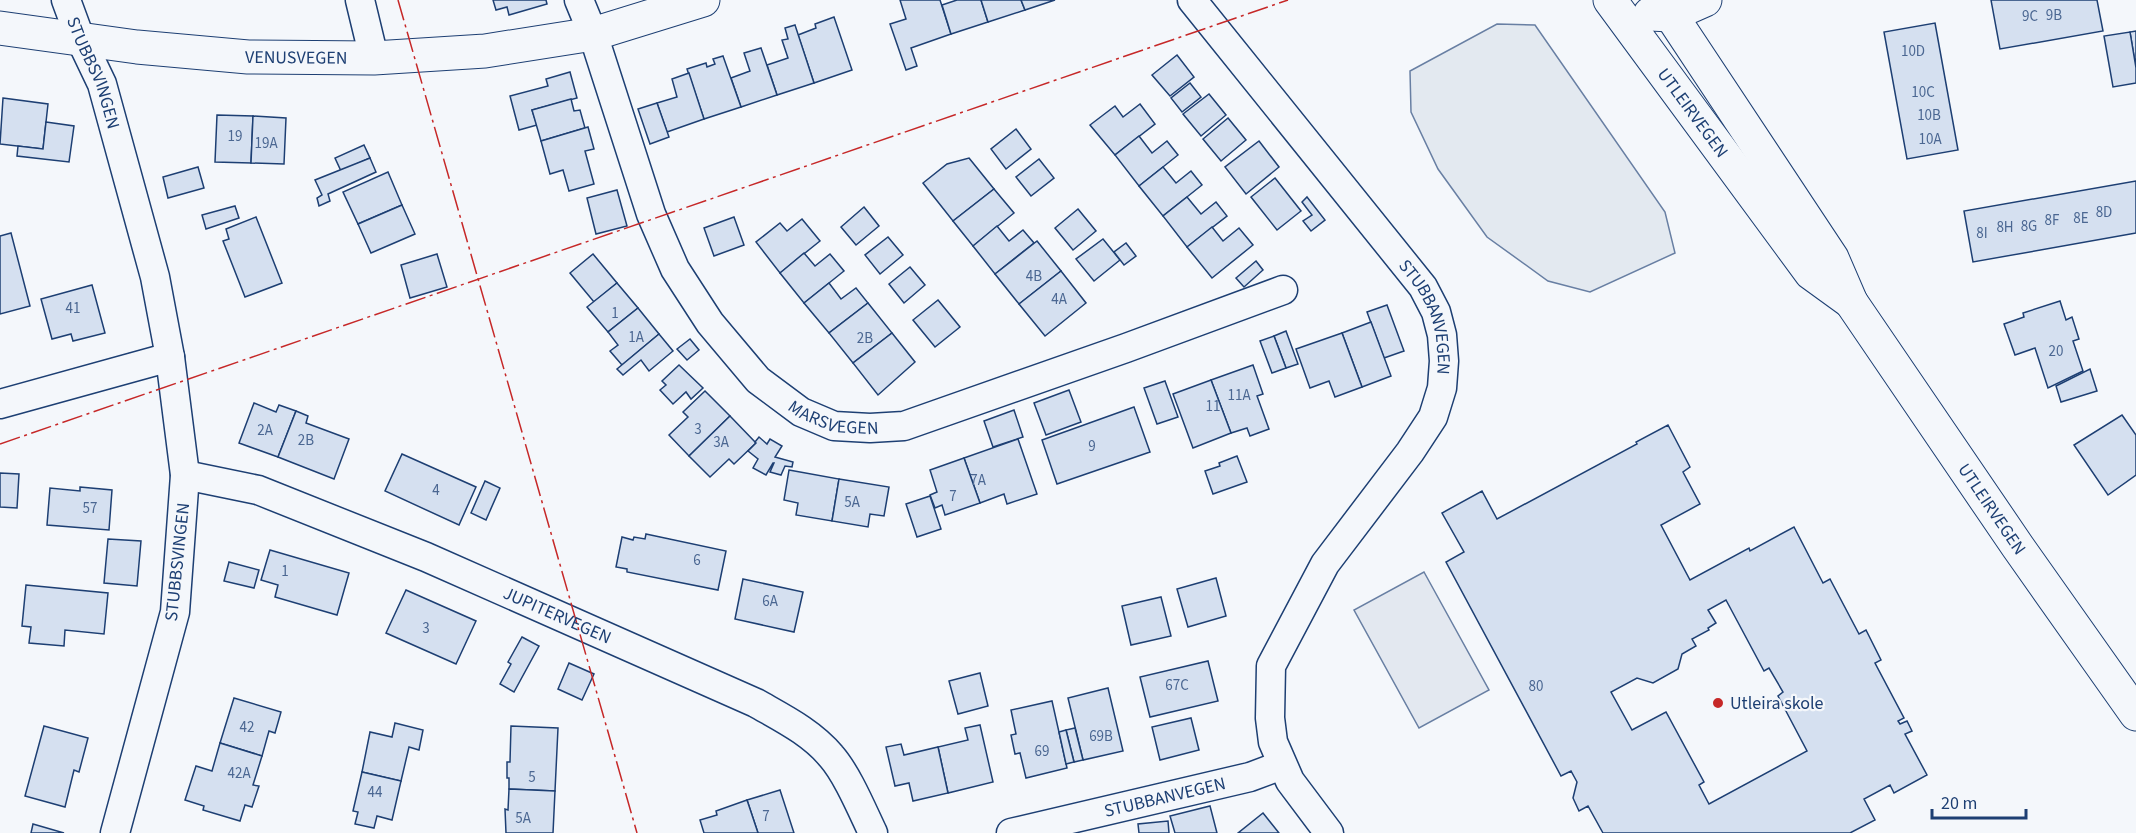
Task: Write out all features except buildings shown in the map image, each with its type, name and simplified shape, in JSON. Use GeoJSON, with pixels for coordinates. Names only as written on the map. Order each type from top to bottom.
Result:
{"type":"FeatureCollection","features":[{"type":"Feature","properties":{"kind":"main road","name":"VENUSVEGEN"},"geometry":{"type":"LineString","coordinates":[[0,28],[137,48],[248,57],[374,58],[485,51],[593,34],[703,0]]}},
{"type":"Feature","properties":{"kind":"main road"},"geometry":{"type":"LineString","coordinates":[[1618,4],[1666,8],[1705,0]]}},
{"type":"Feature","properties":{"kind":"main road","name":"UTLEIRVEGEN"},"geometry":{"type":"LineString","coordinates":[[1618,4],[1811,273],[1851,302]]}},
{"type":"Feature","properties":{"kind":"main road","name":"UTLEIRVEGEN"},"geometry":{"type":"LineString","coordinates":[[1666,8],[1832,258],[1851,302],[2018,547],[2136,714]]}},
{"type":"Feature","properties":{"kind":"street","name":"STUBBSVINGEN"},"geometry":{"type":"LineString","coordinates":[[66,0],[80,38],[102,84],[155,277],[170,357],[185,475],[175,612],[114,833]]}},
{"type":"Feature","properties":{"kind":"street"},"geometry":{"type":"LineString","coordinates":[[360,0],[374,58]]}},
{"type":"Feature","properties":{"kind":"street"},"geometry":{"type":"LineString","coordinates":[[579,0],[593,34]]}},
{"type":"Feature","properties":{"kind":"street","name":"STUBBANVEGEN"},"geometry":{"type":"LineString","coordinates":[[1192,0],[1423,287],[1436,312],[1442,336],[1443,379],[1433,417],[1410,452],[1325,564],[1271,666],[1270,718],[1274,742],[1282,765],[1303,801],[1329,833]]}},
{"type":"Feature","properties":{"kind":"street","name":"MARSVEGEN"},"geometry":{"type":"LineString","coordinates":[[593,34],[651,214],[675,269],[710,323],[758,380],[801,412],[834,426],[870,428],[904,426],[1283,290]]}},
{"type":"Feature","properties":{"kind":"street"},"geometry":{"type":"LineString","coordinates":[[0,404],[170,357]]}},
{"type":"Feature","properties":{"kind":"street","name":"JUPITERVEGEN"},"geometry":{"type":"LineString","coordinates":[[185,475],[258,490],[426,557],[756,703],[797,726],[832,756],[873,833]]}},
{"type":"Feature","properties":{"kind":"street","name":"STUBBANVEGEN"},"geometry":{"type":"LineString","coordinates":[[1011,833],[1250,777],[1282,765]]}},
{"type":"Feature","properties":{"kind":"shaded area"},"geometry":{"type":"Polygon","coordinates":[[[1497,24],[1535,25],[1665,212],[1675,253],[1590,292],[1548,281],[1487,237],[1438,169],[1411,112],[1410,71],[1497,24]]]}},
{"type":"Feature","properties":{"kind":"shaded area"},"geometry":{"type":"Polygon","coordinates":[[[1424,572],[1489,690],[1419,728],[1354,610],[1424,572]]]}},
{"type":"Feature","properties":{"kind":"power"},"geometry":{"type":"LineString","coordinates":[[398,0],[637,833]]}},
{"type":"Feature","properties":{"kind":"power"},"geometry":{"type":"LineString","coordinates":[[0,444],[1288,0]]}},
{"type":"Feature","properties":{"kind":"place","name":"Utleira skole"},"geometry":{"type":"Point","coordinates":[1718,703]}}]}
